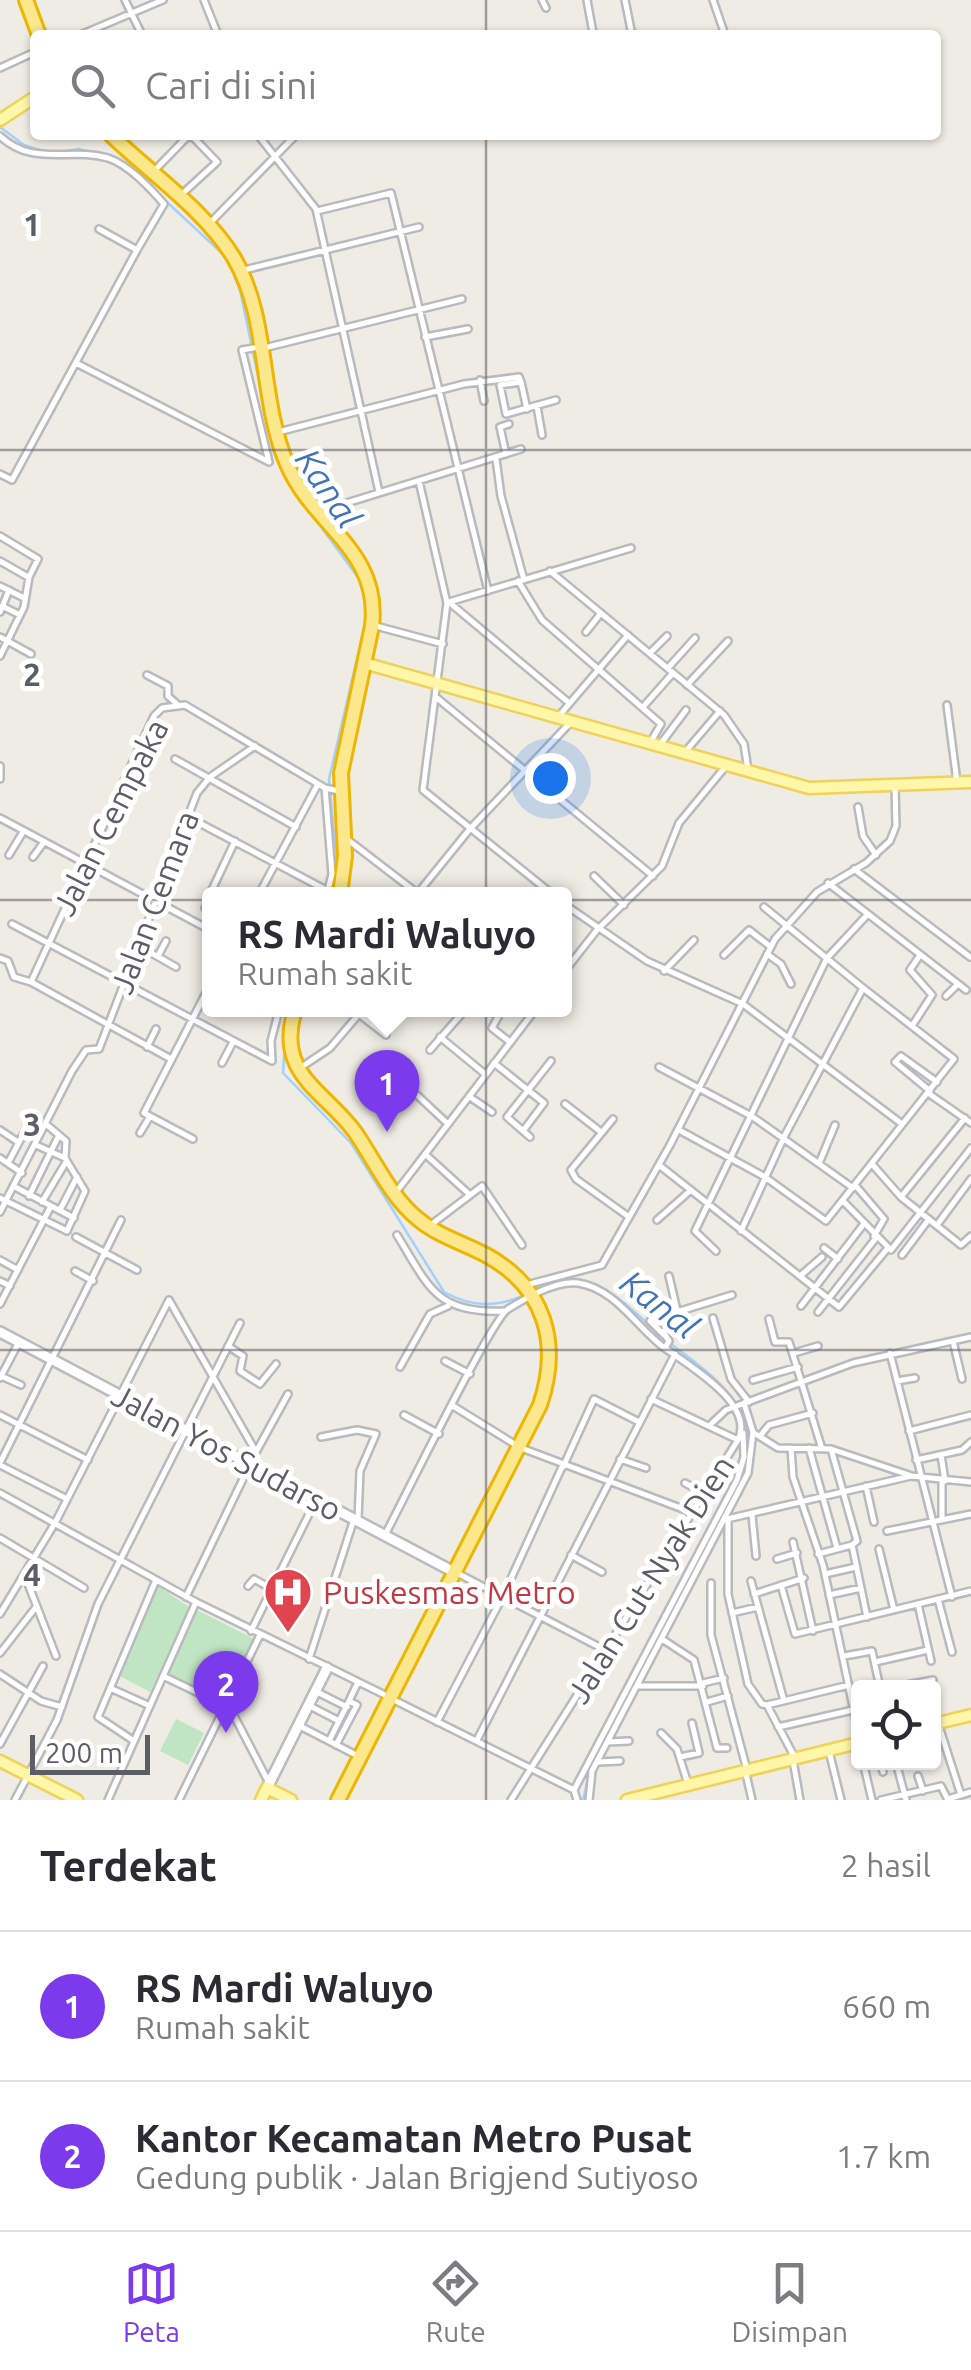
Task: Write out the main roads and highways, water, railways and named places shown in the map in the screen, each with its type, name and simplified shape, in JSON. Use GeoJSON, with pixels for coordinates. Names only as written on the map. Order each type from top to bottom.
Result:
{"type":"FeatureCollection","features":[{"type":"Feature","properties":{"kind":"highway"},"geometry":{"type":"LineString","coordinates":[[28,0],[39,30]]}},
{"type":"Feature","properties":{"kind":"highway"},"geometry":{"type":"LineString","coordinates":[[119,140],[230,252],[248,288],[291,463],[324,515]]}},
{"type":"Feature","properties":{"kind":"highway"},"geometry":{"type":"LineString","coordinates":[[120,140],[233,248],[244,270],[287,466],[372,574],[378,599],[376,626],[330,789],[345,856],[337,887]]}},
{"type":"Feature","properties":{"kind":"highway"},"geometry":{"type":"LineString","coordinates":[[337,887],[348,840],[343,802],[345,774],[374,611],[372,587],[364,568],[338,531]]}},
{"type":"Feature","properties":{"kind":"highway"},"geometry":{"type":"LineString","coordinates":[[295,1017],[290,1039],[298,1069],[318,1096],[350,1126],[394,1194],[424,1220],[494,1253],[533,1289],[548,1328],[550,1366],[540,1405],[341,1800]]}},
{"type":"Feature","properties":{"kind":"highway"},"geometry":{"type":"LineString","coordinates":[[296,1017],[294,1036],[303,1066],[318,1090],[358,1129],[397,1190],[424,1220]]}},
{"type":"Feature","properties":{"kind":"highway"},"geometry":{"type":"LineString","coordinates":[[341,1800],[392,1699]]}},
{"type":"Feature","properties":{"kind":"main road"},"geometry":{"type":"LineString","coordinates":[[1,118],[30,101]]}},
{"type":"Feature","properties":{"kind":"main road"},"geometry":{"type":"LineString","coordinates":[[366,663],[809,788],[843,790],[971,782]]}},
{"type":"Feature","properties":{"kind":"main road"},"geometry":{"type":"LineString","coordinates":[[941,1722],[971,1714]]}},
{"type":"Feature","properties":{"kind":"main road"},"geometry":{"type":"LineString","coordinates":[[627,1800],[851,1746]]}},
{"type":"Feature","properties":{"kind":"main road"},"geometry":{"type":"LineString","coordinates":[[0,1762],[77,1800]]}},
{"type":"Feature","properties":{"kind":"main road"},"geometry":{"type":"LineString","coordinates":[[260,1800],[268,1786],[290,1800]]}},
{"type":"Feature","properties":{"kind":"waterway","name":"Kanal"},"geometry":{"type":"LineString","coordinates":[[0,127],[24,145],[46,152]]}},
{"type":"Feature","properties":{"kind":"waterway","name":"Kanal"},"geometry":{"type":"LineString","coordinates":[[59,152],[79,149],[119,160]]}},
{"type":"Feature","properties":{"kind":"waterway","name":"Kanal"},"geometry":{"type":"LineString","coordinates":[[126,164],[226,257]]}},
{"type":"Feature","properties":{"kind":"waterway","name":"Kanal"},"geometry":{"type":"LineString","coordinates":[[230,264],[240,290],[274,453],[291,486]]}},
{"type":"Feature","properties":{"kind":"waterway","name":"Kanal"},"geometry":{"type":"LineString","coordinates":[[311,513],[362,583]]}},
{"type":"Feature","properties":{"kind":"waterway","name":"Kanal"},"geometry":{"type":"LineString","coordinates":[[333,887],[337,866],[329,779],[366,620]]}},
{"type":"Feature","properties":{"kind":"waterway","name":"Kanal"},"geometry":{"type":"LineString","coordinates":[[287,1017],[283,1073],[351,1143],[444,1292],[484,1304],[525,1295]]}},
{"type":"Feature","properties":{"kind":"waterway","name":"Kanal"},"geometry":{"type":"LineString","coordinates":[[531,1290],[567,1278],[584,1281],[615,1296],[657,1332]]}},
{"type":"Feature","properties":{"kind":"waterway","name":"Kanal"},"geometry":{"type":"LineString","coordinates":[[671,1344],[714,1378],[740,1411],[747,1450],[729,1504]]}},
{"type":"Feature","properties":{"kind":"waterway","name":"Kanal"},"geometry":{"type":"LineString","coordinates":[[618,1711],[690,1578]]}},
{"type":"Feature","properties":{"kind":"waterway","name":"Kanal"},"geometry":{"type":"LineString","coordinates":[[583,1800],[593,1758]]}},
{"type":"Feature","properties":{"kind":"place","name":"RS Mardi Waluyo"},"geometry":{"type":"Point","coordinates":[387,1132]}},
{"type":"Feature","properties":{"kind":"place","name":"Puskesmas Metro"},"geometry":{"type":"Point","coordinates":[288,1634]}},
{"type":"Feature","properties":{"kind":"place","name":"Kantor Kecamatan Metro Pusat"},"geometry":{"type":"Point","coordinates":[226,1733]}}]}
